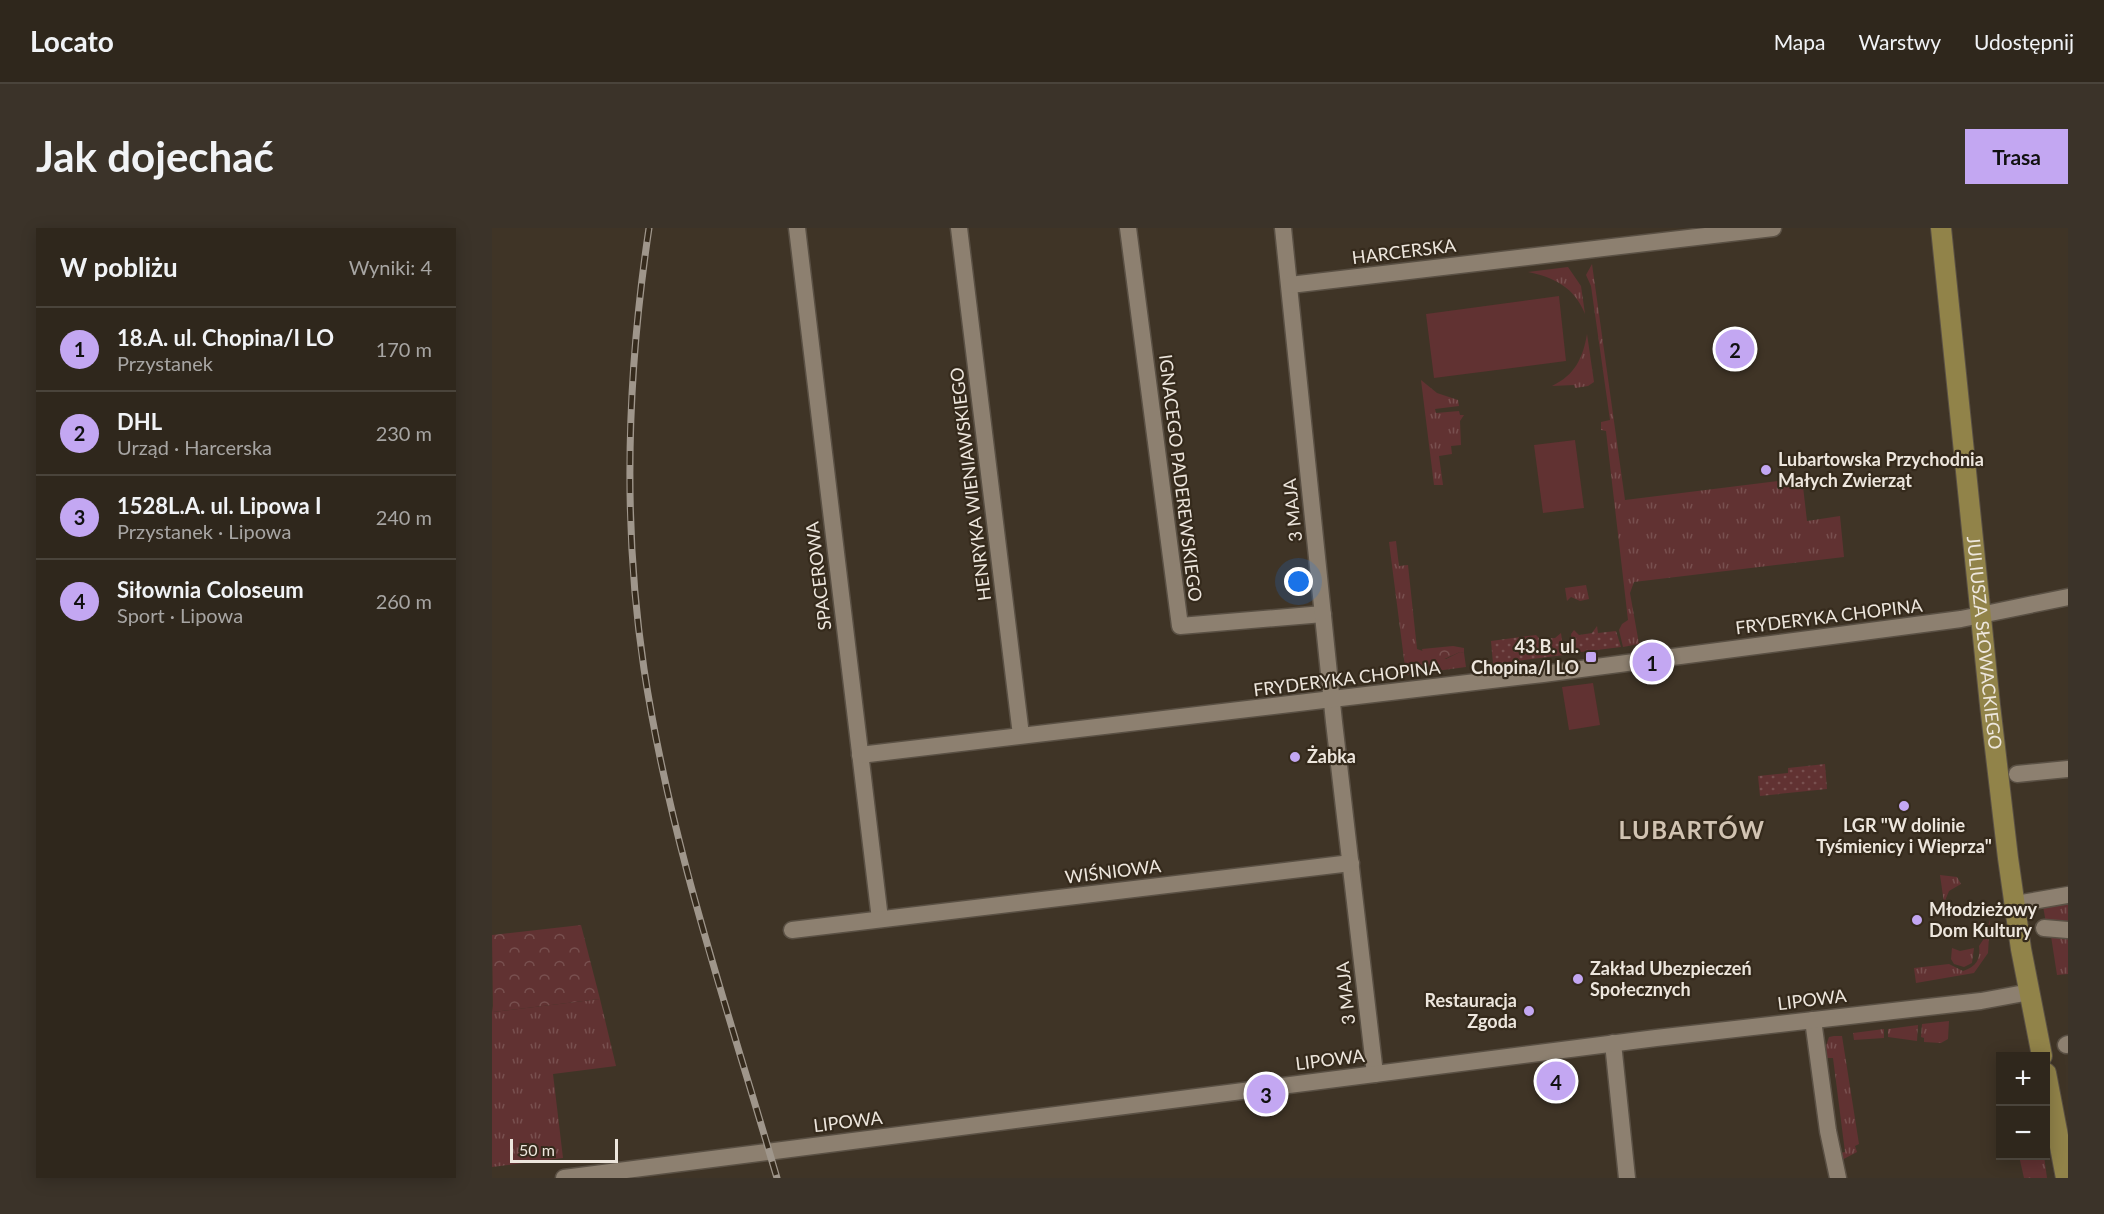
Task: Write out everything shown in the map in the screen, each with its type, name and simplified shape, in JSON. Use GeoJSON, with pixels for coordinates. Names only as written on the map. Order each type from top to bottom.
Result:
{"type":"FeatureCollection","features":[{"type":"Feature","properties":{"kind":"main road","name":"JULIUSZA SŁOWACKIEGO"},"geometry":{"type":"LineString","coordinates":[[1941,228],[1981,616],[2016,904],[2041,1052]]}},
{"type":"Feature","properties":{"kind":"main road"},"geometry":{"type":"LineString","coordinates":[[2050,1094],[2066,1178]]}},
{"type":"Feature","properties":{"kind":"street","name":"SPACEROWA"},"geometry":{"type":"LineString","coordinates":[[797,228],[880,919]]}},
{"type":"Feature","properties":{"kind":"street","name":"HENRYKA WIENIAWSKIEGO"},"geometry":{"type":"LineString","coordinates":[[959,228],[1022,735]]}},
{"type":"Feature","properties":{"kind":"street","name":"IGNACEGO PADEREWSKIEGO"},"geometry":{"type":"LineString","coordinates":[[1128,228],[1180,626],[1323,614]]}},
{"type":"Feature","properties":{"kind":"street","name":"3 MAJA"},"geometry":{"type":"LineString","coordinates":[[1283,228],[1332,701],[1375,1074]]}},
{"type":"Feature","properties":{"kind":"street","name":"HARCERSKA"},"geometry":{"type":"LineString","coordinates":[[1290,285],[1773,228]]}},
{"type":"Feature","properties":{"kind":"street","name":"FRYDERYKA CHOPINA"},"geometry":{"type":"LineString","coordinates":[[860,755],[1332,701],[1981,616],[2068,597]]}},
{"type":"Feature","properties":{"kind":"street"},"geometry":{"type":"LineString","coordinates":[[2018,774],[2068,769]]}},
{"type":"Feature","properties":{"kind":"street","name":"WIŚNIOWA"},"geometry":{"type":"LineString","coordinates":[[792,930],[1351,863]]}},
{"type":"Feature","properties":{"kind":"street"},"geometry":{"type":"LineString","coordinates":[[2016,904],[2068,895]]}},
{"type":"Feature","properties":{"kind":"street"},"geometry":{"type":"LineString","coordinates":[[2044,928],[2068,930]]}},
{"type":"Feature","properties":{"kind":"street","name":"LIPOWA"},"geometry":{"type":"LineString","coordinates":[[564,1178],[1613,1043],[1989,1000],[2030,992]]}},
{"type":"Feature","properties":{"kind":"street"},"geometry":{"type":"LineString","coordinates":[[1813,1020],[1828,1131],[1838,1178]]}},
{"type":"Feature","properties":{"kind":"street"},"geometry":{"type":"LineString","coordinates":[[1613,1043],[1627,1178]]}},
{"type":"Feature","properties":{"kind":"green space"},"geometry":{"type":"Polygon","coordinates":[[[1592,264],[1625,500],[1802,478],[1807,521],[1840,516],[1844,557],[1634,582],[1630,593],[1639,644],[1623,647],[1619,630],[1628,620],[1606,431],[1601,430],[1601,422],[1610,420],[1591,286],[1586,275],[1592,264]]]}},
{"type":"Feature","properties":{"kind":"green space"},"geometry":{"type":"Polygon","coordinates":[[[1568,267],[1581,286],[1585,314],[1576,297],[1562,285],[1528,272],[1568,267]]]}},
{"type":"Feature","properties":{"kind":"green space"},"geometry":{"type":"Polygon","coordinates":[[[1559,296],[1566,361],[1434,378],[1426,314],[1559,296]]]}},
{"type":"Feature","properties":{"kind":"green space"},"geometry":{"type":"Polygon","coordinates":[[[1587,334],[1594,382],[1588,386],[1575,388],[1574,385],[1552,386],[1567,377],[1577,365],[1587,334]]]}},
{"type":"Feature","properties":{"kind":"green space"},"geometry":{"type":"Polygon","coordinates":[[[1421,380],[1437,393],[1458,400],[1459,406],[1435,409],[1436,413],[1459,411],[1460,415],[1464,415],[1460,421],[1461,445],[1451,446],[1452,454],[1439,456],[1443,485],[1434,485],[1421,380]]]}},
{"type":"Feature","properties":{"kind":"green space"},"geometry":{"type":"Polygon","coordinates":[[[1575,440],[1584,508],[1543,513],[1534,445],[1575,440]]]}},
{"type":"Feature","properties":{"kind":"green space"},"geometry":{"type":"Polygon","coordinates":[[[1396,541],[1399,566],[1408,565],[1417,649],[1446,659],[1460,652],[1464,653],[1466,667],[1406,675],[1389,542],[1396,541]]]}},
{"type":"Feature","properties":{"kind":"green space"},"geometry":{"type":"Polygon","coordinates":[[[1586,585],[1589,599],[1580,601],[1571,597],[1567,601],[1565,588],[1586,585]]]}},
{"type":"Feature","properties":{"kind":"green space"},"geometry":{"type":"Polygon","coordinates":[[[1597,626],[1598,633],[1616,631],[1621,647],[1573,653],[1571,634],[1574,630],[1579,635],[1592,633],[1597,626]]]}},
{"type":"Feature","properties":{"kind":"green space"},"geometry":{"type":"Polygon","coordinates":[[[1561,633],[1564,655],[1493,664],[1491,641],[1536,635],[1540,639],[1555,638],[1561,633]]]}},
{"type":"Feature","properties":{"kind":"green space"},"geometry":{"type":"Polygon","coordinates":[[[1453,646],[1464,648],[1464,653],[1460,652],[1434,661],[1424,658],[1422,649],[1453,646]]]}},
{"type":"Feature","properties":{"kind":"green space"},"geometry":{"type":"Polygon","coordinates":[[[1593,683],[1600,725],[1569,730],[1562,687],[1593,683]]]}},
{"type":"Feature","properties":{"kind":"green space"},"geometry":{"type":"Polygon","coordinates":[[[1825,764],[1827,789],[1760,796],[1758,776],[1788,773],[1788,768],[1825,764]]]}},
{"type":"Feature","properties":{"kind":"green space"},"geometry":{"type":"Polygon","coordinates":[[[1940,875],[1957,877],[1961,884],[1949,891],[1944,903],[1940,875]]]}},
{"type":"Feature","properties":{"kind":"green space"},"geometry":{"type":"Polygon","coordinates":[[[2068,902],[2068,924],[2046,923],[2043,906],[2068,902]]]}},
{"type":"Feature","properties":{"kind":"green space"},"geometry":{"type":"Polygon","coordinates":[[[1990,919],[1988,953],[1974,973],[1916,983],[1914,968],[1949,964],[1963,971],[1974,965],[1978,959],[1979,946],[1985,937],[1990,919]]]}},
{"type":"Feature","properties":{"kind":"green space"},"geometry":{"type":"Polygon","coordinates":[[[581,925],[600,999],[493,1012],[492,935],[581,925]]]}},
{"type":"Feature","properties":{"kind":"green space"},"geometry":{"type":"Polygon","coordinates":[[[2051,936],[2068,938],[2068,974],[2057,975],[2051,936]]]}},
{"type":"Feature","properties":{"kind":"green space"},"geometry":{"type":"Polygon","coordinates":[[[1952,948],[1960,951],[1974,948],[1972,963],[1964,967],[1954,964],[1951,959],[1952,948]]]}},
{"type":"Feature","properties":{"kind":"green space"},"geometry":{"type":"Polygon","coordinates":[[[600,999],[616,1066],[553,1074],[563,1158],[492,1167],[492,1006],[493,1012],[600,999]]]}},
{"type":"Feature","properties":{"kind":"green space"},"geometry":{"type":"Polygon","coordinates":[[[1949,1021],[1948,1039],[1941,1043],[1924,1042],[1924,1038],[1921,1037],[1922,1024],[1949,1021]]]}},
{"type":"Feature","properties":{"kind":"green space"},"geometry":{"type":"Polygon","coordinates":[[[1918,1025],[1917,1041],[1888,1037],[1888,1029],[1918,1025]]]}},
{"type":"Feature","properties":{"kind":"green space"},"geometry":{"type":"Polygon","coordinates":[[[1884,1029],[1884,1038],[1854,1040],[1853,1033],[1884,1029]]]}},
{"type":"Feature","properties":{"kind":"green space"},"geometry":{"type":"Polygon","coordinates":[[[1842,1036],[1859,1144],[1855,1146],[1857,1152],[1838,1162],[1835,1154],[1845,1152],[1833,1058],[1825,1058],[1824,1052],[1829,1037],[1842,1036]]]}},
{"type":"Feature","properties":{"kind":"green space"},"geometry":{"type":"Polygon","coordinates":[[[2020,1160],[2045,1160],[2047,1178],[2024,1178],[2020,1160]]]}},
{"type":"Feature","properties":{"kind":"railway"},"geometry":{"type":"LineString","coordinates":[[649,228],[636,338],[630,448],[632,559],[644,669],[655,734],[685,862],[720,989],[777,1178]]}},
{"type":"Feature","properties":{"kind":"place","name":"DHL"},"geometry":{"type":"Point","coordinates":[1735,349]}},
{"type":"Feature","properties":{"kind":"place","name":"Lubartowska Przychodnia Małych Zwierząt"},"geometry":{"type":"Point","coordinates":[1766,470]}},
{"type":"Feature","properties":{"kind":"place","name":"43.B. ul. Chopina/I LO"},"geometry":{"type":"Point","coordinates":[1591,657]}},
{"type":"Feature","properties":{"kind":"place","name":"18.A. ul. Chopina/I LO"},"geometry":{"type":"Point","coordinates":[1652,662]}},
{"type":"Feature","properties":{"kind":"place","name":"Żabka"},"geometry":{"type":"Point","coordinates":[1295,757]}},
{"type":"Feature","properties":{"kind":"place","name":"LGR \"W dolinie Tyśmienicy i Wieprza\""},"geometry":{"type":"Point","coordinates":[1904,806]}},
{"type":"Feature","properties":{"kind":"place","name":"Młodzieżowy Dom Kultury"},"geometry":{"type":"Point","coordinates":[1917,920]}},
{"type":"Feature","properties":{"kind":"place","name":"Zakład Ubezpieczeń Społecznych"},"geometry":{"type":"Point","coordinates":[1578,979]}},
{"type":"Feature","properties":{"kind":"place","name":"Restauracja Zgoda"},"geometry":{"type":"Point","coordinates":[1529,1011]}},
{"type":"Feature","properties":{"kind":"place","name":"Siłownia Coloseum"},"geometry":{"type":"Point","coordinates":[1556,1081]}},
{"type":"Feature","properties":{"kind":"place","name":"1528L.A. ul. Lipowa I"},"geometry":{"type":"Point","coordinates":[1266,1094]}},
{"type":"Feature","properties":{"kind":"district","name":"LUBARTÓW"},"geometry":{"type":"Point","coordinates":[1692,831]}}]}
